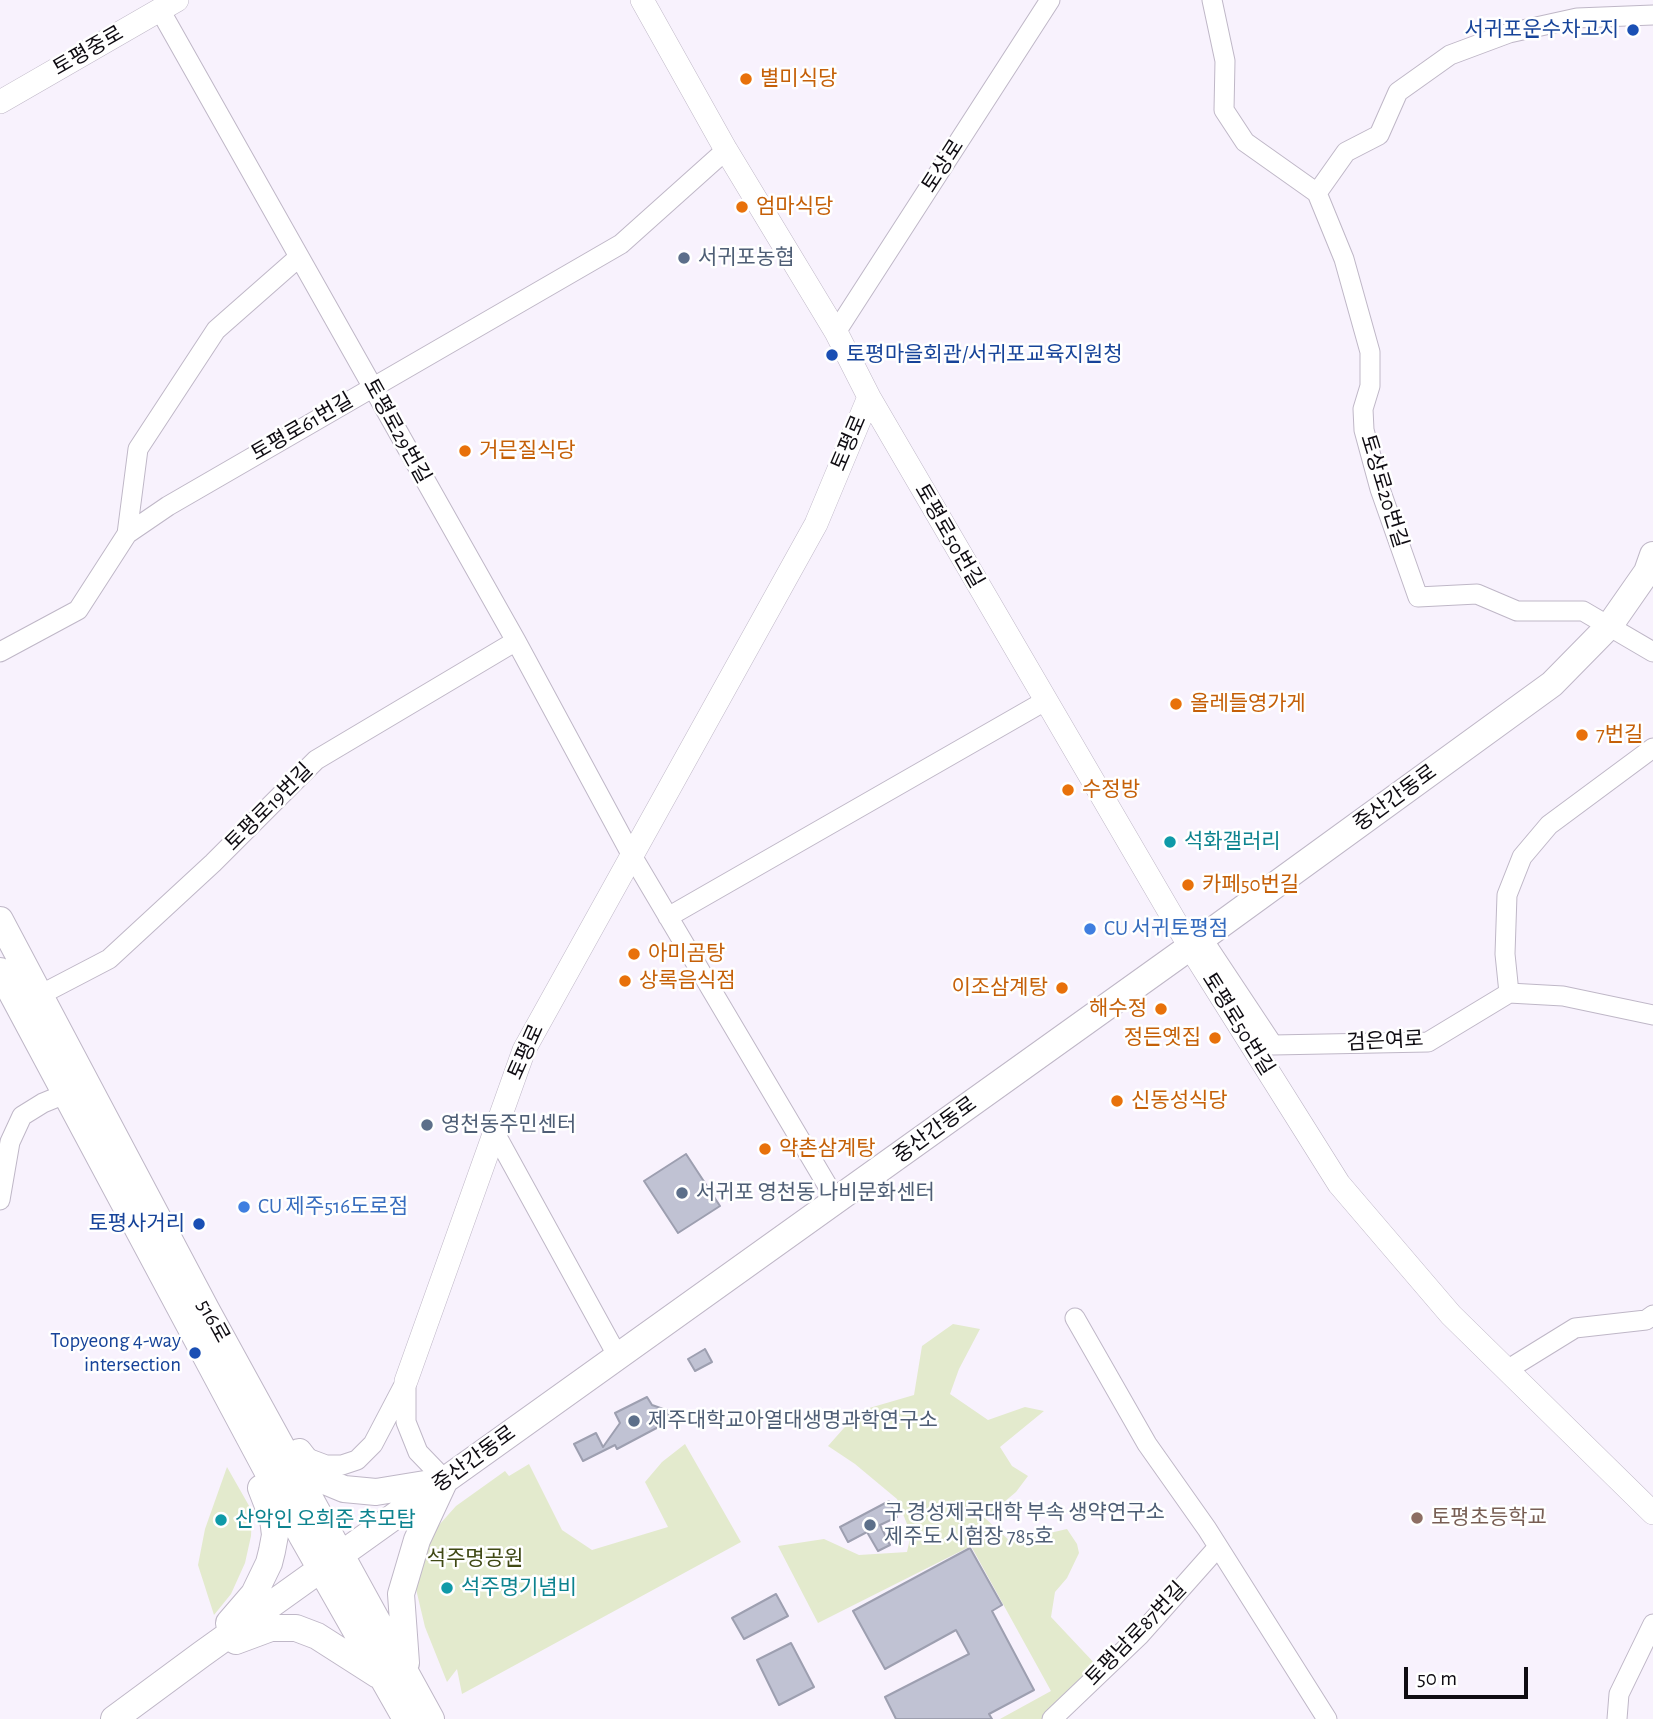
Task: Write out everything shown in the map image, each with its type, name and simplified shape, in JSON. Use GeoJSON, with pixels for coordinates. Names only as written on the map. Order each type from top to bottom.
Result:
{"type":"FeatureCollection","features":[{"type":"Feature","properties":{"kind":"main road","name":"중산간동로"},"geometry":{"type":"LineString","coordinates":[[114,1719],[617,1355],[1196,943],[1552,684],[1610,625],[1647,572],[1653,555]]}},
{"type":"Feature","properties":{"kind":"main road","name":"516로"},"geometry":{"type":"LineString","coordinates":[[0,920],[227,1346],[331,1563]]}},
{"type":"Feature","properties":{"kind":"main road","name":"516로"},"geometry":{"type":"LineString","coordinates":[[0,971],[199,1345],[331,1563],[395,1675],[431,1719]]}},
{"type":"Feature","properties":{"kind":"main road"},"geometry":{"type":"LineString","coordinates":[[199,1345],[265,1497],[273,1518],[275,1535],[269,1563],[254,1594],[202,1654]]}},
{"type":"Feature","properties":{"kind":"main road"},"geometry":{"type":"LineString","coordinates":[[227,1346],[260,1378],[301,1456],[320,1479],[361,1493],[445,1480]]}},
{"type":"Feature","properties":{"kind":"main road"},"geometry":{"type":"LineString","coordinates":[[202,1654],[271,1628],[296,1628],[395,1675],[401,1594],[417,1540],[445,1480]]}},
{"type":"Feature","properties":{"kind":"main road","name":"516로"},"geometry":{"type":"LineString","coordinates":[[395,1675],[405,1719]]}},
{"type":"Feature","properties":{"kind":"street","name":"토평로"},"geometry":{"type":"LineString","coordinates":[[406,1381],[524,1050],[816,524],[869,397],[836,332],[726,150],[642,0]]}},
{"type":"Feature","properties":{"kind":"street","name":"토상로"},"geometry":{"type":"LineString","coordinates":[[836,332],[1050,0]]}},
{"type":"Feature","properties":{"kind":"street"},"geometry":{"type":"LineString","coordinates":[[1212,0],[1225,61],[1224,110],[1245,142],[1317,192],[1346,152],[1379,135],[1398,92],[1450,55],[1509,33],[1577,18],[1653,15]]}},
{"type":"Feature","properties":{"kind":"street","name":"토평중로"},"geometry":{"type":"LineString","coordinates":[[0,102],[168,5]]}},
{"type":"Feature","properties":{"kind":"street","name":"토평로29번길"},"geometry":{"type":"LineString","coordinates":[[168,5],[299,257],[516,641],[631,854]]}},
{"type":"Feature","properties":{"kind":"street","name":"토평로61번길"},"geometry":{"type":"LineString","coordinates":[[0,652],[78,610],[127,534],[168,506],[372,386],[621,244],[726,150]]}},
{"type":"Feature","properties":{"kind":"street","name":"토상로20번길"},"geometry":{"type":"LineString","coordinates":[[1317,192],[1344,259],[1370,352],[1370,386],[1363,409],[1364,430],[1380,489],[1418,597],[1477,594],[1517,611],[1583,611],[1610,625]]}},
{"type":"Feature","properties":{"kind":"street"},"geometry":{"type":"LineString","coordinates":[[127,534],[138,449],[215,330],[299,257]]}},
{"type":"Feature","properties":{"kind":"street","name":"토평로50번길"},"geometry":{"type":"LineString","coordinates":[[869,397],[1045,701],[1196,943],[1339,1184],[1451,1315],[1653,1513]]}},
{"type":"Feature","properties":{"kind":"street"},"geometry":{"type":"LineString","coordinates":[[1610,625],[1653,652]]}},
{"type":"Feature","properties":{"kind":"street","name":"토평로19번길"},"geometry":{"type":"LineString","coordinates":[[40,995],[109,959],[213,863],[316,760],[516,641]]}},
{"type":"Feature","properties":{"kind":"street"},"geometry":{"type":"LineString","coordinates":[[668,917],[1045,701]]}},
{"type":"Feature","properties":{"kind":"street"},"geometry":{"type":"LineString","coordinates":[[1653,748],[1549,825],[1522,857],[1507,895],[1506,954],[1509,993],[1563,996],[1653,1016]]}},
{"type":"Feature","properties":{"kind":"street"},"geometry":{"type":"LineString","coordinates":[[631,854],[836,1200]]}},
{"type":"Feature","properties":{"kind":"street","name":"검은여로"},"geometry":{"type":"LineString","coordinates":[[1196,943],[1273,1045],[1428,1042],[1509,993]]}},
{"type":"Feature","properties":{"kind":"street"},"geometry":{"type":"LineString","coordinates":[[0,1199],[10,1142],[22,1116],[65,1094]]}},
{"type":"Feature","properties":{"kind":"street"},"geometry":{"type":"LineString","coordinates":[[495,1133],[617,1355]]}},
{"type":"Feature","properties":{"kind":"street"},"geometry":{"type":"LineString","coordinates":[[1507,1370],[1574,1328],[1646,1320],[1653,1315]]}},
{"type":"Feature","properties":{"kind":"street"},"geometry":{"type":"LineString","coordinates":[[1075,1318],[1147,1444],[1218,1546],[1327,1719]]}},
{"type":"Feature","properties":{"kind":"street"},"geometry":{"type":"LineString","coordinates":[[301,1456],[326,1465],[342,1465],[357,1460],[373,1444],[406,1381]]}},
{"type":"Feature","properties":{"kind":"street"},"geometry":{"type":"LineString","coordinates":[[406,1381],[406,1422],[418,1452],[445,1480]]}},
{"type":"Feature","properties":{"kind":"street","name":"토평남로87번길"},"geometry":{"type":"LineString","coordinates":[[1052,1719],[1139,1636],[1218,1546]]}},
{"type":"Feature","properties":{"kind":"street"},"geometry":{"type":"LineString","coordinates":[[1618,1719],[1619,1694],[1653,1624]]}},
{"type":"Feature","properties":{"kind":"green space"},"geometry":{"type":"Polygon","coordinates":[[[953,1324],[980,1329],[959,1369],[950,1394],[988,1420],[1025,1407],[1044,1411],[1000,1447],[1012,1466],[1028,1476],[1016,1492],[985,1518],[1011,1542],[1067,1529],[1077,1544],[1079,1553],[1067,1578],[1055,1592],[1051,1617],[1098,1667],[1048,1719],[1000,1719],[1051,1691],[971,1546],[818,1623],[778,1546],[824,1539],[859,1555],[907,1552],[911,1534],[897,1499],[855,1464],[828,1446],[859,1411],[914,1395],[922,1346],[953,1324]]]}},
{"type":"Feature","properties":{"kind":"green space","name":"석주명공원"},"geometry":{"type":"Polygon","coordinates":[[[685,1444],[741,1542],[462,1694],[457,1669],[447,1682],[425,1627],[416,1589],[421,1562],[431,1534],[456,1506],[505,1471],[509,1476],[529,1464],[562,1530],[592,1550],[668,1527],[645,1482],[662,1462],[685,1444]]]}},
{"type":"Feature","properties":{"kind":"green space"},"geometry":{"type":"Polygon","coordinates":[[[227,1467],[252,1511],[251,1536],[245,1563],[231,1594],[214,1615],[198,1565],[205,1529],[227,1467]]]}},
{"type":"Feature","properties":{"kind":"building","name":"서귀포 영천동 나비문화센터"},"geometry":{"type":"Polygon","coordinates":[[[686,1154],[720,1206],[678,1233],[644,1181],[686,1154]]]}},
{"type":"Feature","properties":{"kind":"building"},"geometry":{"type":"Polygon","coordinates":[[[705,1349],[712,1362],[695,1371],[688,1359],[705,1349]]]}},
{"type":"Feature","properties":{"kind":"building"},"geometry":{"type":"Polygon","coordinates":[[[647,1397],[652,1405],[669,1411],[666,1423],[617,1449],[615,1445],[583,1461],[574,1444],[596,1433],[603,1447],[620,1423],[615,1413],[647,1397]]]}},
{"type":"Feature","properties":{"kind":"building"},"geometry":{"type":"Polygon","coordinates":[[[889,1501],[897,1517],[880,1525],[890,1545],[878,1551],[867,1532],[848,1542],[840,1527],[889,1501]]]}},
{"type":"Feature","properties":{"kind":"building"},"geometry":{"type":"Polygon","coordinates":[[[970,1548],[1002,1605],[992,1611],[1034,1690],[989,1714],[992,1719],[896,1719],[885,1697],[969,1654],[956,1630],[885,1669],[853,1611],[970,1548]]]}},
{"type":"Feature","properties":{"kind":"building"},"geometry":{"type":"Polygon","coordinates":[[[776,1594],[788,1616],[744,1639],[732,1618],[776,1594]]]}},
{"type":"Feature","properties":{"kind":"building"},"geometry":{"type":"Polygon","coordinates":[[[791,1643],[814,1687],[779,1705],[757,1660],[791,1643]]]}},
{"type":"Feature","properties":{"kind":"place","name":"서귀포운수차고지"},"geometry":{"type":"Point","coordinates":[1633,30]}},
{"type":"Feature","properties":{"kind":"place","name":"별미식당"},"geometry":{"type":"Point","coordinates":[746,79]}},
{"type":"Feature","properties":{"kind":"place","name":"엄마식당"},"geometry":{"type":"Point","coordinates":[742,207]}},
{"type":"Feature","properties":{"kind":"place","name":"서귀포농협"},"geometry":{"type":"Point","coordinates":[684,258]}},
{"type":"Feature","properties":{"kind":"place","name":"토평마을회관/서귀포교육지원청"},"geometry":{"type":"Point","coordinates":[832,355]}},
{"type":"Feature","properties":{"kind":"place","name":"거믄질식당"},"geometry":{"type":"Point","coordinates":[465,451]}},
{"type":"Feature","properties":{"kind":"place","name":"올레들영가게"},"geometry":{"type":"Point","coordinates":[1176,704]}},
{"type":"Feature","properties":{"kind":"place","name":"7번길"},"geometry":{"type":"Point","coordinates":[1582,735]}},
{"type":"Feature","properties":{"kind":"place","name":"수정방"},"geometry":{"type":"Point","coordinates":[1068,790]}},
{"type":"Feature","properties":{"kind":"place","name":"석화갤러리"},"geometry":{"type":"Point","coordinates":[1170,842]}},
{"type":"Feature","properties":{"kind":"place","name":"카페50번길"},"geometry":{"type":"Point","coordinates":[1188,885]}},
{"type":"Feature","properties":{"kind":"place","name":"CU 서귀토평점"},"geometry":{"type":"Point","coordinates":[1090,929]}},
{"type":"Feature","properties":{"kind":"place","name":"아미곰탕"},"geometry":{"type":"Point","coordinates":[634,954]}},
{"type":"Feature","properties":{"kind":"place","name":"상록음식점"},"geometry":{"type":"Point","coordinates":[625,981]}},
{"type":"Feature","properties":{"kind":"place","name":"이조삼계탕"},"geometry":{"type":"Point","coordinates":[1062,988]}},
{"type":"Feature","properties":{"kind":"place","name":"해수정"},"geometry":{"type":"Point","coordinates":[1161,1009]}},
{"type":"Feature","properties":{"kind":"place","name":"정든옛집"},"geometry":{"type":"Point","coordinates":[1215,1038]}},
{"type":"Feature","properties":{"kind":"place","name":"신동성식당"},"geometry":{"type":"Point","coordinates":[1117,1101]}},
{"type":"Feature","properties":{"kind":"place","name":"영천동주민센터"},"geometry":{"type":"Point","coordinates":[427,1125]}},
{"type":"Feature","properties":{"kind":"place","name":"약촌삼계탕"},"geometry":{"type":"Point","coordinates":[765,1149]}},
{"type":"Feature","properties":{"kind":"place","name":"서귀포 영천동 나비문화센터"},"geometry":{"type":"Point","coordinates":[682,1193]}},
{"type":"Feature","properties":{"kind":"place","name":"CU 제주516도로점"},"geometry":{"type":"Point","coordinates":[244,1207]}},
{"type":"Feature","properties":{"kind":"place","name":"토평사거리"},"geometry":{"type":"Point","coordinates":[199,1224]}},
{"type":"Feature","properties":{"kind":"place","name":"Topyeong 4-way intersection"},"geometry":{"type":"Point","coordinates":[195,1353]}},
{"type":"Feature","properties":{"kind":"place","name":"제주대학교아열대생명과학연구소"},"geometry":{"type":"Point","coordinates":[634,1421]}},
{"type":"Feature","properties":{"kind":"place","name":"토평초등학교"},"geometry":{"type":"Point","coordinates":[1417,1518]}},
{"type":"Feature","properties":{"kind":"place","name":"산악인 오희준 추모탑"},"geometry":{"type":"Point","coordinates":[221,1520]}},
{"type":"Feature","properties":{"kind":"place","name":"구 경성제국대학 부속 생약연구소 제주도 시험장 785호"},"geometry":{"type":"Point","coordinates":[870,1525]}},
{"type":"Feature","properties":{"kind":"place","name":"석주명기념비"},"geometry":{"type":"Point","coordinates":[447,1588]}}]}
